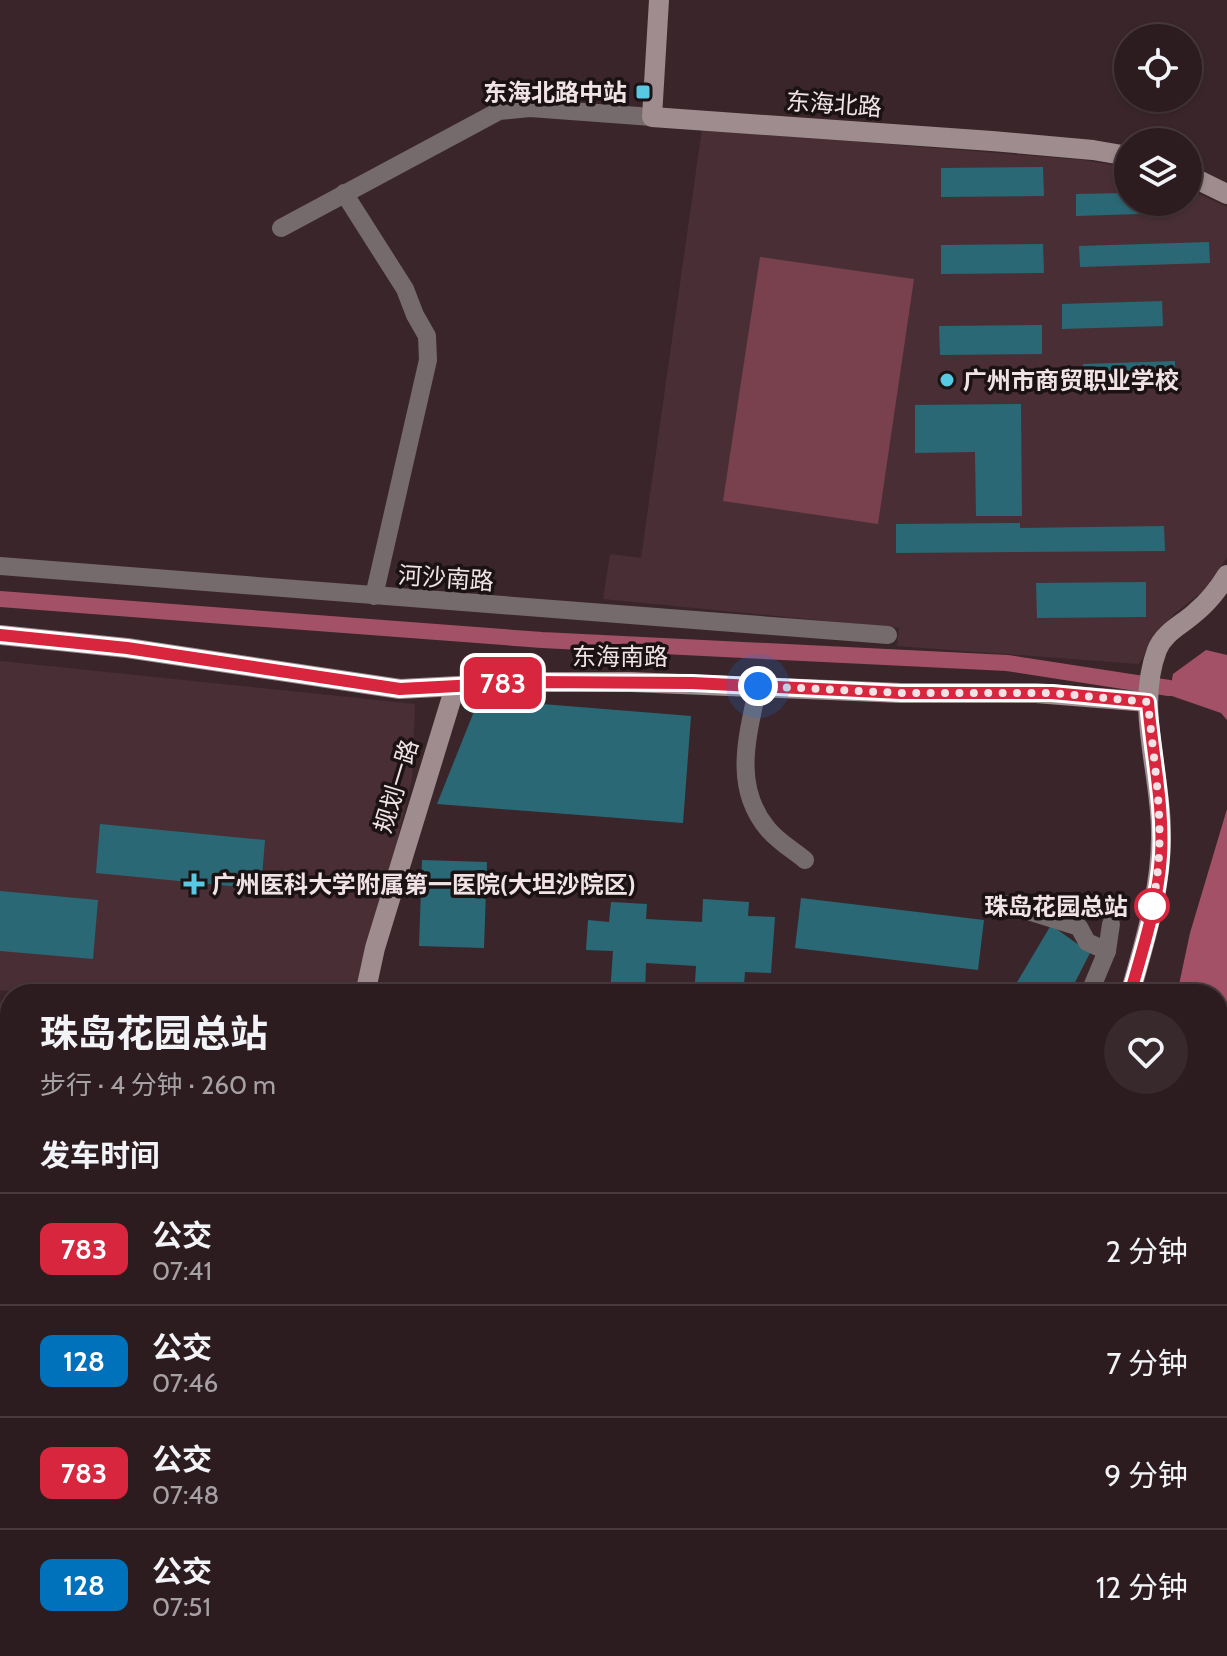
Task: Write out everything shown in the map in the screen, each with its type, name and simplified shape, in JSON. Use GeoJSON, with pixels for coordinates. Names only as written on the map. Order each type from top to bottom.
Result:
{"type":"FeatureCollection","features":[{"type":"Feature","properties":{"kind":"street"},"geometry":{"type":"LineString","coordinates":[[281,228],[499,111],[530,108],[652,117],[659,0]]}},
{"type":"Feature","properties":{"kind":"street","name":"东海北路"},"geometry":{"type":"LineString","coordinates":[[652,117],[992,141],[1114,154]]}},
{"type":"Feature","properties":{"kind":"street"},"geometry":{"type":"LineString","coordinates":[[1202,182],[1227,194]]}},
{"type":"Feature","properties":{"kind":"street"},"geometry":{"type":"LineString","coordinates":[[344,193],[405,289],[427,336],[428,360],[374,596]]}},
{"type":"Feature","properties":{"kind":"street","name":"河沙南路"},"geometry":{"type":"LineString","coordinates":[[0,566],[888,635]]}},
{"type":"Feature","properties":{"kind":"street"},"geometry":{"type":"LineString","coordinates":[[1133,984],[1159,881],[1161,854],[1148,695],[1153,663],[1157,648],[1167,635],[1196,613],[1227,575]]}},
{"type":"Feature","properties":{"kind":"street","name":"东海南路"},"geometry":{"type":"LineString","coordinates":[[0,635],[141,650],[400,689],[585,681],[901,693],[1148,695]]}},
{"type":"Feature","properties":{"kind":"street"},"geometry":{"type":"LineString","coordinates":[[758,686],[744,753],[753,808],[769,830],[805,860]]}},
{"type":"Feature","properties":{"kind":"street","name":"规划一路"},"geometry":{"type":"LineString","coordinates":[[367,984],[375,948],[455,687]]}},
{"type":"Feature","properties":{"kind":"street"},"geometry":{"type":"LineString","coordinates":[[996,901],[1079,927],[1087,942],[1107,951]]}},
{"type":"Feature","properties":{"kind":"street"},"geometry":{"type":"LineString","coordinates":[[1093,984],[1107,951],[1111,924]]}},
{"type":"Feature","properties":{"kind":"shaded area","name":"广州市商贸职业学校"},"geometry":{"type":"Polygon","coordinates":[[[702,129],[1083,160],[1114,166],[1114,216],[1202,216],[1202,195],[1227,207],[1227,557],[1207,588],[1174,614],[1139,664],[897,646],[899,628],[603,599],[610,554],[641,558],[702,129]]]}},
{"type":"Feature","properties":{"kind":"shaded area"},"geometry":{"type":"Polygon","coordinates":[[[760,257],[914,279],[878,524],[723,501],[760,257]]]}},
{"type":"Feature","properties":{"kind":"shaded area"},"geometry":{"type":"Polygon","coordinates":[[[1206,650],[1227,655],[1227,720],[1221,713],[1169,695],[1173,674],[1206,650]]]}},
{"type":"Feature","properties":{"kind":"shaded area","name":"广州医科大学附属第一医院(大坦沙院区)"},"geometry":{"type":"Polygon","coordinates":[[[0,661],[415,704],[412,778],[363,984],[0,984],[0,661]]]}},
{"type":"Feature","properties":{"kind":"shaded area"},"geometry":{"type":"Polygon","coordinates":[[[1227,809],[1227,984],[1179,984],[1190,933],[1227,809]]]}},
{"type":"Feature","properties":{"kind":"building"},"geometry":{"type":"Polygon","coordinates":[[[1043,167],[1044,196],[941,197],[941,168],[1043,167]]]}},
{"type":"Feature","properties":{"kind":"building"},"geometry":{"type":"Polygon","coordinates":[[[1114,193],[1114,215],[1076,216],[1076,194],[1114,193]]]}},
{"type":"Feature","properties":{"kind":"building"},"geometry":{"type":"Polygon","coordinates":[[[1209,242],[1210,263],[1080,267],[1079,246],[1209,242]]]}},
{"type":"Feature","properties":{"kind":"building"},"geometry":{"type":"Polygon","coordinates":[[[1043,244],[1044,273],[941,274],[941,245],[1043,244]]]}},
{"type":"Feature","properties":{"kind":"building"},"geometry":{"type":"Polygon","coordinates":[[[1162,301],[1163,326],[1062,329],[1062,304],[1162,301]]]}},
{"type":"Feature","properties":{"kind":"building"},"geometry":{"type":"Polygon","coordinates":[[[1042,325],[1042,354],[940,355],[939,326],[1042,325]]]}},
{"type":"Feature","properties":{"kind":"building"},"geometry":{"type":"Polygon","coordinates":[[[1175,361],[1175,380],[1084,382],[1083,364],[1175,361]]]}},
{"type":"Feature","properties":{"kind":"building"},"geometry":{"type":"Polygon","coordinates":[[[1021,404],[1022,516],[976,516],[975,452],[915,453],[915,405],[1021,404]]]}},
{"type":"Feature","properties":{"kind":"building"},"geometry":{"type":"Polygon","coordinates":[[[1020,523],[1020,528],[1164,526],[1165,551],[896,553],[896,524],[1020,523]]]}},
{"type":"Feature","properties":{"kind":"building"},"geometry":{"type":"Polygon","coordinates":[[[1146,582],[1146,617],[1037,618],[1036,583],[1146,582]]]}},
{"type":"Feature","properties":{"kind":"building"},"geometry":{"type":"Polygon","coordinates":[[[479,699],[691,716],[683,823],[437,804],[479,699]]]}},
{"type":"Feature","properties":{"kind":"building"},"geometry":{"type":"Polygon","coordinates":[[[100,824],[265,840],[261,889],[96,873],[100,824]]]}},
{"type":"Feature","properties":{"kind":"building"},"geometry":{"type":"Polygon","coordinates":[[[422,860],[487,862],[484,948],[419,946],[422,860]]]}},
{"type":"Feature","properties":{"kind":"building"},"geometry":{"type":"Polygon","coordinates":[[[0,891],[98,900],[93,959],[0,951],[0,891]]]}},
{"type":"Feature","properties":{"kind":"building"},"geometry":{"type":"Polygon","coordinates":[[[801,898],[984,920],[978,970],[795,948],[801,898]]]}},
{"type":"Feature","properties":{"kind":"building"},"geometry":{"type":"Polygon","coordinates":[[[703,899],[749,902],[748,916],[775,917],[771,973],[745,972],[744,984],[695,982],[696,966],[646,963],[645,984],[611,984],[613,951],[586,950],[588,920],[609,922],[611,902],[647,904],[646,919],[702,922],[703,899]]]}},
{"type":"Feature","properties":{"kind":"building"},"geometry":{"type":"Polygon","coordinates":[[[1051,925],[1090,953],[1074,984],[1016,984],[1051,925]]]}},
{"type":"Feature","properties":{"kind":"waterway"},"geometry":{"type":"LineString","coordinates":[[0,599],[542,640],[1007,663],[1169,688]]}},
{"type":"Feature","properties":{"kind":"bus line","name":"783"},"geometry":{"type":"LineString","coordinates":[[0,635],[127,648],[400,689],[585,681],[901,693],[1052,693],[1148,702],[1161,854],[1159,881],[1133,984]]}},
{"type":"Feature","properties":{"kind":"place","name":"东海北路中站"},"geometry":{"type":"Point","coordinates":[643,92]}},
{"type":"Feature","properties":{"kind":"place","name":"广州市商贸职业学校"},"geometry":{"type":"Point","coordinates":[947,380]}},
{"type":"Feature","properties":{"kind":"place","name":"广州医科大学附属第一医院(大坦沙院区)"},"geometry":{"type":"Point","coordinates":[194,884]}},
{"type":"Feature","properties":{"kind":"place","name":"珠岛花园总站"},"geometry":{"type":"Point","coordinates":[1152,906]}},
{"type":"Feature","properties":{"kind":"route"},"geometry":{"type":"LineString","coordinates":[[758,686],[942,694],[1052,693],[1148,702],[1161,829],[1159,881],[1150,915],[1152,906]]}}]}
